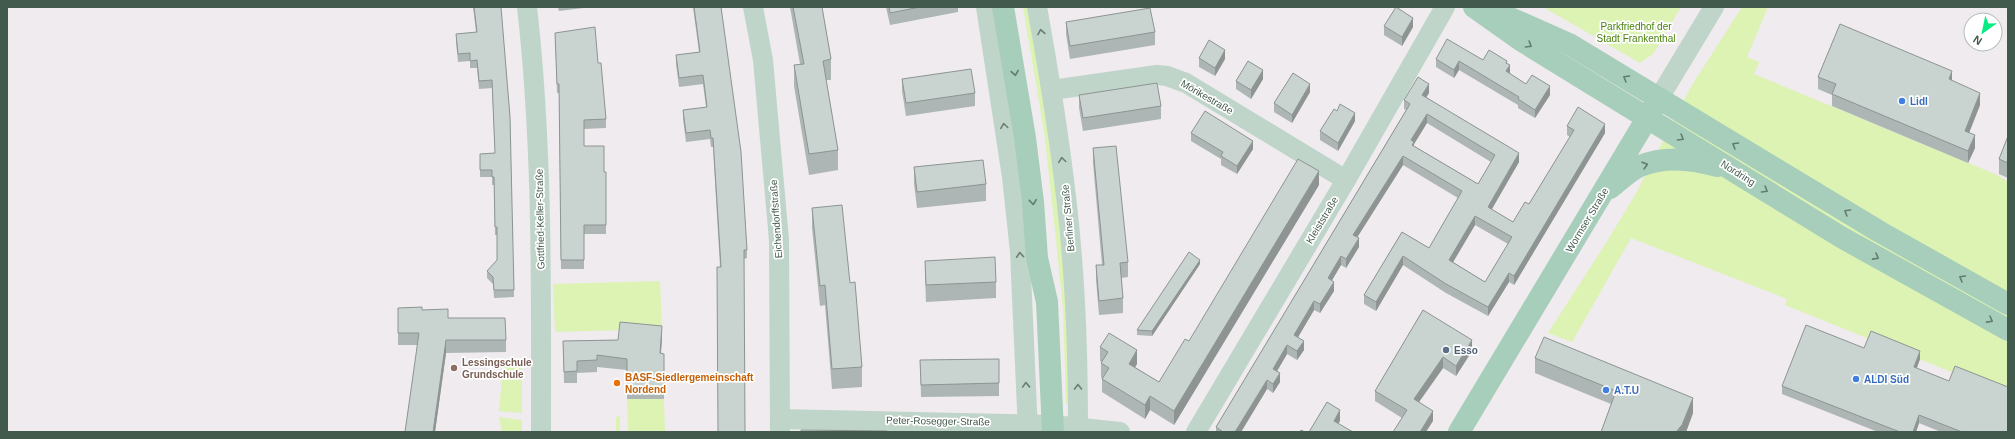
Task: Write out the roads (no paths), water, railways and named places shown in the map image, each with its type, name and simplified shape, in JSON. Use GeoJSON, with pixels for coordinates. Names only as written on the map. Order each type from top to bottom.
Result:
{"type":"FeatureCollection","features":[{"type":"Feature","properties":{"kind":"main road","name":"Berliner Straße"},"geometry":{"type":"LineString","coordinates":[[1003,7],[1025,138],[1033,202],[1037,258],[1047,302]]}},
{"type":"Feature","properties":{"kind":"main road","name":"Berliner Straße"},"geometry":{"type":"LineString","coordinates":[[1019,7],[1031,77],[1048,204],[1052,258],[1047,302],[1053,428]]}},
{"type":"Feature","properties":{"kind":"main road","name":"Nordring"},"geometry":{"type":"LineString","coordinates":[[1474,7],[1522,41],[1648,117],[1841,237],[2008,330]]}},
{"type":"Feature","properties":{"kind":"main road"},"geometry":{"type":"LineString","coordinates":[[1486,7],[1569,44],[1880,232],[2008,304]]}},
{"type":"Feature","properties":{"kind":"main road","name":"Wormser Straße"},"geometry":{"type":"LineString","coordinates":[[1459,432],[1659,98]]}},
{"type":"Feature","properties":{"kind":"main road"},"geometry":{"type":"LineString","coordinates":[[1602,194],[1639,166],[1660,161],[1689,160],[1732,170]]}},
{"type":"Feature","properties":{"kind":"street","name":"Gottfried-Keller-Straße"},"geometry":{"type":"LineString","coordinates":[[527,7],[534,68],[540,180],[541,432]]}},
{"type":"Feature","properties":{"kind":"street","name":"Eichendorffstraße"},"geometry":{"type":"LineString","coordinates":[[753,7],[763,60],[779,240],[780,425]]}},
{"type":"Feature","properties":{"kind":"street"},"geometry":{"type":"LineString","coordinates":[[986,7],[1012,177],[1020,252],[1028,428]]}},
{"type":"Feature","properties":{"kind":"street","name":"Berliner Straße"},"geometry":{"type":"LineString","coordinates":[[1037,7],[1052,90],[1064,178],[1073,270],[1076,320],[1078,429]]}},
{"type":"Feature","properties":{"kind":"street","name":"Kleiststraße"},"geometry":{"type":"LineString","coordinates":[[1196,432],[1346,180],[1445,7]]}},
{"type":"Feature","properties":{"kind":"street","name":"Wormser Straße"},"geometry":{"type":"LineString","coordinates":[[1659,98],[1714,7]]}},
{"type":"Feature","properties":{"kind":"street","name":"Mörikestraße"},"geometry":{"type":"LineString","coordinates":[[1052,90],[1157,75],[1172,77],[1186,83],[1346,180]]}},
{"type":"Feature","properties":{"kind":"street","name":"Peter-Rosegger-Straße"},"geometry":{"type":"LineString","coordinates":[[780,425],[1053,428],[1120,432]]}},
{"type":"Feature","properties":{"kind":"place","name":"Lidl"},"geometry":{"type":"Point","coordinates":[1902,101]}},
{"type":"Feature","properties":{"kind":"place","name":"Esso"},"geometry":{"type":"Point","coordinates":[1446,350]}},
{"type":"Feature","properties":{"kind":"place","name":"Lessingschule Grundschule"},"geometry":{"type":"Point","coordinates":[454,368]}},
{"type":"Feature","properties":{"kind":"place","name":"ALDI Süd"},"geometry":{"type":"Point","coordinates":[1856,379]}},
{"type":"Feature","properties":{"kind":"place","name":"BASF-Siedlergemeinschaft Nordend"},"geometry":{"type":"Point","coordinates":[617,383]}},
{"type":"Feature","properties":{"kind":"place","name":"A.T.U"},"geometry":{"type":"Point","coordinates":[1606,390]}},
{"type":"Feature","properties":{"kind":"park label","name":"Parkfriedhof der Stadt Frankenthal"},"geometry":{"type":"Point","coordinates":[1636,32]}}]}
